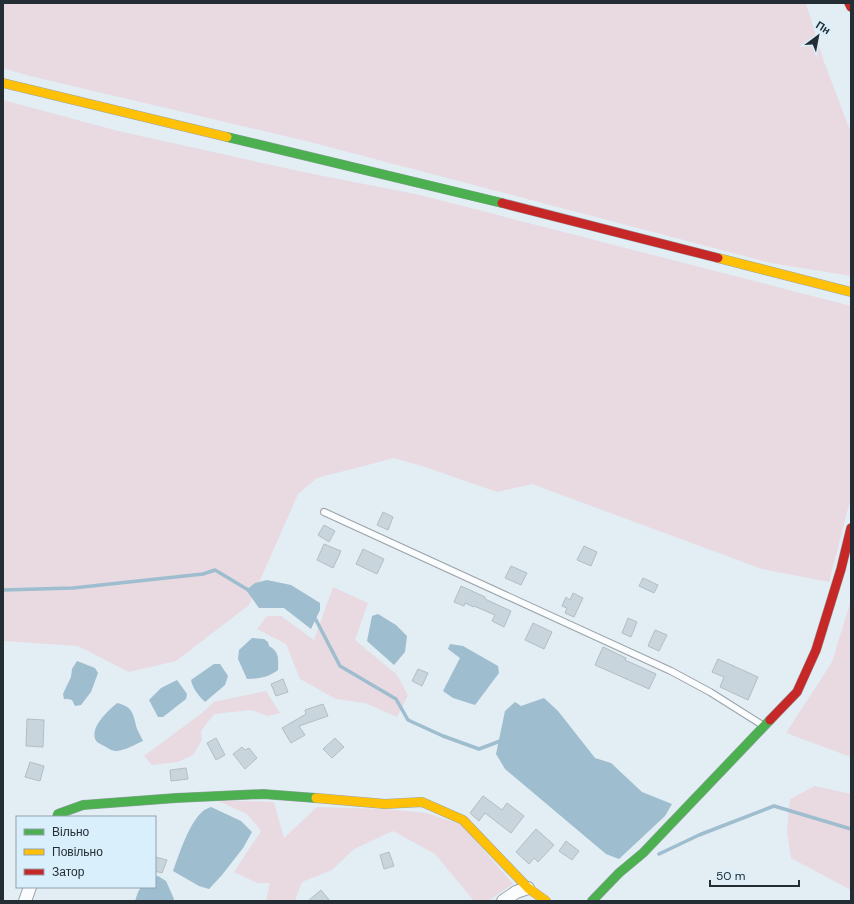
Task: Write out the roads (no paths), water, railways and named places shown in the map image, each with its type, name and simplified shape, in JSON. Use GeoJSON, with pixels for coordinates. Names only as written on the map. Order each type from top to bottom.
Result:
{"type":"FeatureCollection","features":[{"type":"Feature","properties":{"kind":"street"},"geometry":{"type":"LineString","coordinates":[[849,3],[851,7]]}},
{"type":"Feature","properties":{"kind":"street"},"geometry":{"type":"LineString","coordinates":[[3,83],[544,213],[851,292]]}},
{"type":"Feature","properties":{"kind":"street"},"geometry":{"type":"LineString","coordinates":[[592,901],[619,873],[643,853],[797,692],[816,650],[841,569],[851,528]]}},
{"type":"Feature","properties":{"kind":"street"},"geometry":{"type":"LineString","coordinates":[[57,816],[58,814],[83,805],[176,798],[263,794],[385,804],[422,802],[463,820],[528,888],[546,901]]}},
{"type":"Feature","properties":{"kind":"street"},"geometry":{"type":"LineString","coordinates":[[26,901],[30,888]]}},
{"type":"Feature","properties":{"kind":"street"},"geometry":{"type":"LineString","coordinates":[[503,901],[516,892],[528,888]]}},
{"type":"Feature","properties":{"kind":"lane"},"geometry":{"type":"LineString","coordinates":[[324,512],[671,671],[710,692],[765,726]]}},
{"type":"Feature","properties":{"kind":"water"},"geometry":{"type":"Polygon","coordinates":[[[267,580],[291,585],[320,603],[320,610],[311,629],[284,608],[259,608],[246,590],[255,583],[267,580]]]}},
{"type":"Feature","properties":{"kind":"water"},"geometry":{"type":"Polygon","coordinates":[[[378,614],[396,625],[407,636],[405,652],[394,665],[367,641],[372,616],[378,614]]]}},
{"type":"Feature","properties":{"kind":"water"},"geometry":{"type":"Polygon","coordinates":[[[252,638],[264,639],[268,642],[269,646],[273,648],[277,653],[278,670],[264,677],[247,679],[238,659],[239,650],[252,638]]]}},
{"type":"Feature","properties":{"kind":"water"},"geometry":{"type":"Polygon","coordinates":[[[450,644],[463,646],[498,666],[499,673],[475,705],[453,698],[443,691],[460,658],[448,649],[450,644]]]}},
{"type":"Feature","properties":{"kind":"water"},"geometry":{"type":"Polygon","coordinates":[[[77,661],[95,668],[98,673],[91,692],[81,705],[75,706],[72,700],[64,699],[63,694],[71,677],[72,669],[77,661]]]}},
{"type":"Feature","properties":{"kind":"water"},"geometry":{"type":"Polygon","coordinates":[[[214,664],[220,664],[228,676],[225,685],[205,702],[196,692],[191,680],[214,664]]]}},
{"type":"Feature","properties":{"kind":"water"},"geometry":{"type":"Polygon","coordinates":[[[177,680],[187,694],[186,699],[163,717],[158,717],[149,700],[161,688],[177,680]]]}},
{"type":"Feature","properties":{"kind":"water"},"geometry":{"type":"Polygon","coordinates":[[[544,698],[558,711],[595,758],[611,763],[642,792],[672,804],[665,816],[619,859],[606,854],[505,769],[496,754],[505,711],[515,702],[521,706],[544,698]]]}},
{"type":"Feature","properties":{"kind":"water"},"geometry":{"type":"Polygon","coordinates":[[[117,703],[130,709],[143,741],[119,751],[111,750],[97,742],[95,737],[95,731],[100,720],[117,703]]]}},
{"type":"Feature","properties":{"kind":"water"},"geometry":{"type":"Polygon","coordinates":[[[211,807],[241,821],[252,832],[243,848],[209,889],[199,886],[173,871],[185,839],[193,823],[203,811],[211,807]]]}},
{"type":"Feature","properties":{"kind":"water"},"geometry":{"type":"Polygon","coordinates":[[[158,876],[166,881],[174,899],[172,901],[135,901],[140,888],[156,888],[156,877],[158,876]]]}},
{"type":"Feature","properties":{"kind":"waterway"},"geometry":{"type":"LineString","coordinates":[[3,590],[73,588],[203,574],[215,570],[250,591]]}},
{"type":"Feature","properties":{"kind":"waterway"},"geometry":{"type":"LineString","coordinates":[[313,618],[316,620],[340,666],[396,699],[408,720],[443,736],[479,749],[503,740]]}},
{"type":"Feature","properties":{"kind":"waterway"},"geometry":{"type":"LineString","coordinates":[[659,854],[699,835],[774,806],[851,829]]}}]}
